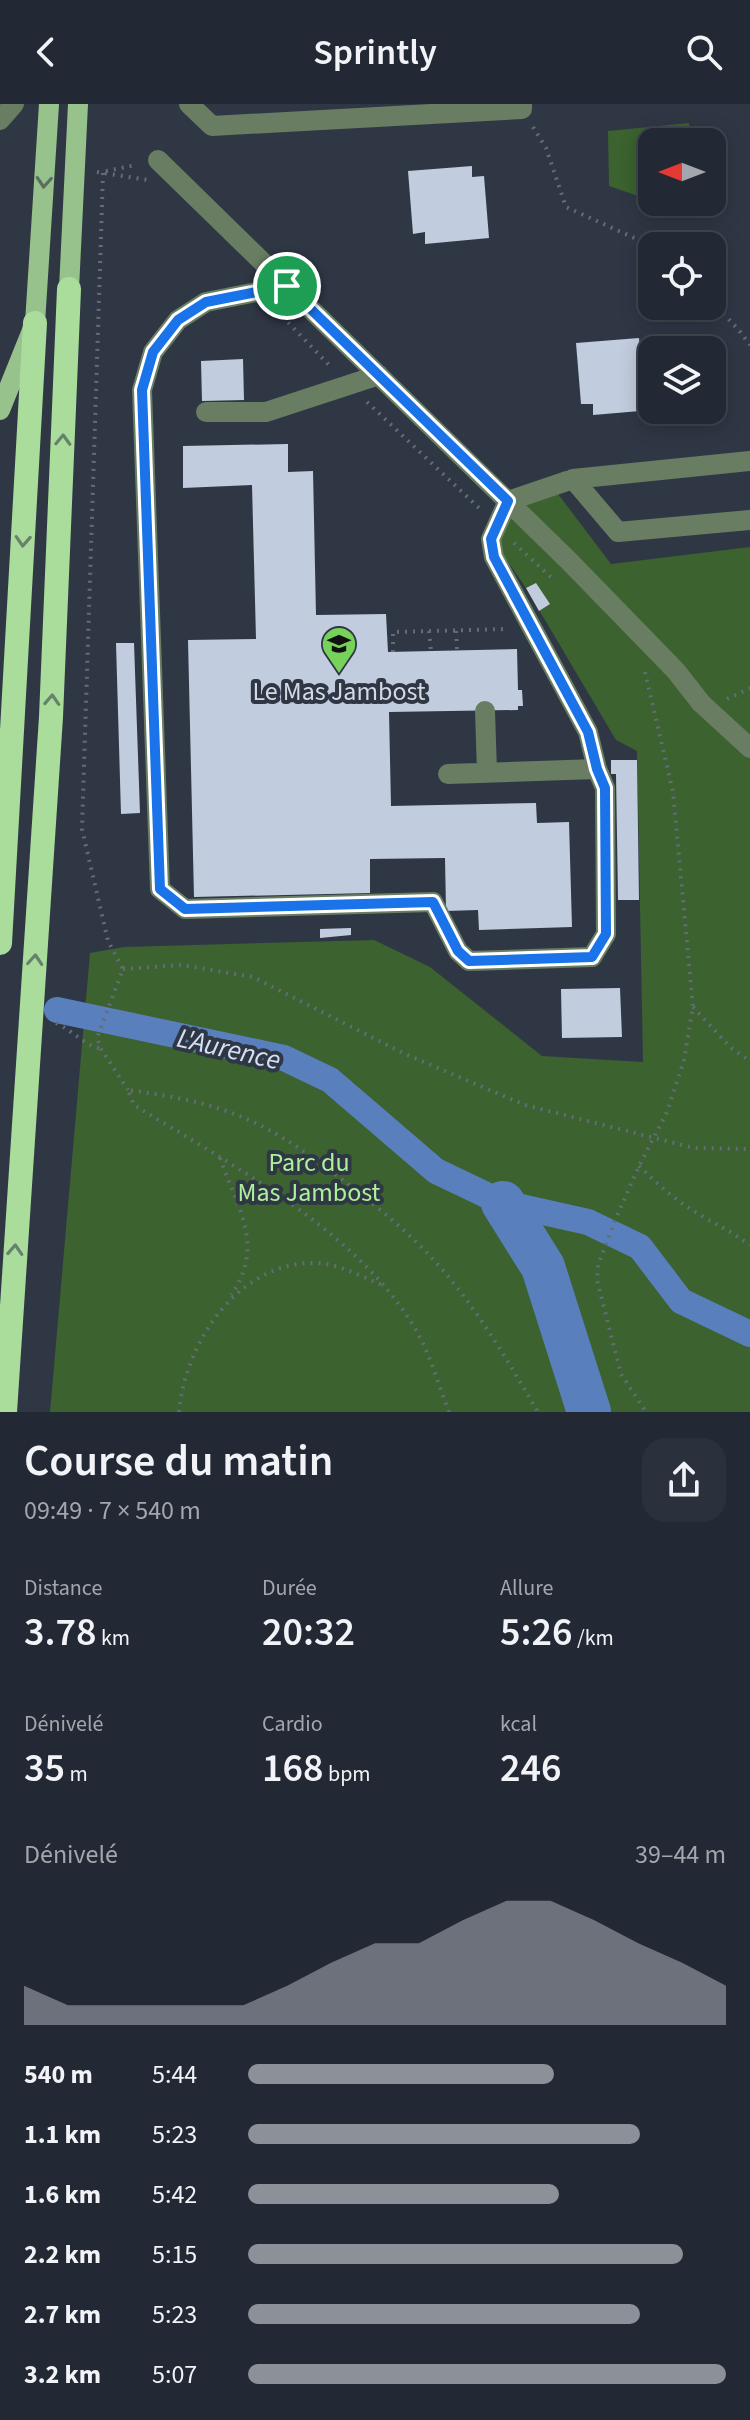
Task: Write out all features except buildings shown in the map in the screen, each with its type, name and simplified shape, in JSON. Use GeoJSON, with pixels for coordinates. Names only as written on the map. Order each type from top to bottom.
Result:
{"type":"FeatureCollection","features":[{"type":"Feature","properties":{"kind":"highway"},"geometry":{"type":"LineString","coordinates":[[5,1412],[51,717],[69,289]]}},
{"type":"Feature","properties":{"kind":"highway"},"geometry":{"type":"LineString","coordinates":[[0,943],[35,323]]}},
{"type":"Feature","properties":{"kind":"main road"},"geometry":{"type":"LineString","coordinates":[[0,410],[35,323],[49,104]]}},
{"type":"Feature","properties":{"kind":"main road"},"geometry":{"type":"LineString","coordinates":[[69,289],[78,104]]}},
{"type":"Feature","properties":{"kind":"street"},"geometry":{"type":"LineString","coordinates":[[0,120],[14,104]]}},
{"type":"Feature","properties":{"kind":"street"},"geometry":{"type":"LineString","coordinates":[[189,104],[212,126],[522,107]]}},
{"type":"Feature","properties":{"kind":"street"},"geometry":{"type":"LineString","coordinates":[[158,160],[508,501],[676,671],[701,703],[750,748]]}},
{"type":"Feature","properties":{"kind":"street"},"geometry":{"type":"LineString","coordinates":[[287,286],[206,302],[178,320],[153,352],[142,390],[160,889],[185,909],[433,902],[458,951],[469,961],[592,957],[606,934],[605,788],[588,732],[494,557],[491,539],[508,501],[573,479],[750,461]]}},
{"type":"Feature","properties":{"kind":"street"},"geometry":{"type":"LineString","coordinates":[[206,412],[266,412],[379,375]]}},
{"type":"Feature","properties":{"kind":"street"},"geometry":{"type":"LineString","coordinates":[[573,479],[618,532],[750,520]]}},
{"type":"Feature","properties":{"kind":"street"},"geometry":{"type":"LineString","coordinates":[[485,711],[487,772]]}},
{"type":"Feature","properties":{"kind":"street"},"geometry":{"type":"LineString","coordinates":[[448,774],[597,769]]}},
{"type":"Feature","properties":{"kind":"path"},"geometry":{"type":"LineString","coordinates":[[522,107],[546,148],[566,207],[638,240]]}},
{"type":"Feature","properties":{"kind":"path"},"geometry":{"type":"LineString","coordinates":[[158,160],[103,172],[82,829],[108,941],[123,969],[97,1038],[134,1105],[220,1158],[325,1230],[362,1261],[413,1325],[449,1412]]}},
{"type":"Feature","properties":{"kind":"path"},"geometry":{"type":"LineString","coordinates":[[726,317],[750,345]]}},
{"type":"Feature","properties":{"kind":"path"},"geometry":{"type":"LineString","coordinates":[[393,652],[393,632],[534,628]]}},
{"type":"Feature","properties":{"kind":"path"},"geometry":{"type":"LineString","coordinates":[[429,631],[431,651]]}},
{"type":"Feature","properties":{"kind":"path"},"geometry":{"type":"LineString","coordinates":[[456,631],[457,651]]}},
{"type":"Feature","properties":{"kind":"path"},"geometry":{"type":"LineString","coordinates":[[644,670],[673,792],[693,1007],[684,1060],[667,1112],[639,1166],[598,1265],[599,1297],[621,1374],[646,1412]]}},
{"type":"Feature","properties":{"kind":"path"},"geometry":{"type":"LineString","coordinates":[[123,969],[182,965],[253,977],[405,1054],[525,1105],[694,1148],[750,1149]]}},
{"type":"Feature","properties":{"kind":"path"},"geometry":{"type":"LineString","coordinates":[[693,1007],[731,1048],[750,1061]]}},
{"type":"Feature","properties":{"kind":"path"},"geometry":{"type":"LineString","coordinates":[[56,1023],[67,1028],[85,1044],[101,1049]]}},
{"type":"Feature","properties":{"kind":"path"},"geometry":{"type":"LineString","coordinates":[[128,1090],[181,1097],[231,1112],[267,1129],[315,1159],[380,1210],[430,1257],[465,1298],[502,1350],[538,1412]]}},
{"type":"Feature","properties":{"kind":"path"},"geometry":{"type":"LineString","coordinates":[[179,1412],[180,1394],[199,1343],[244,1276],[249,1250],[241,1208],[220,1158]]}},
{"type":"Feature","properties":{"kind":"path"},"geometry":{"type":"LineString","coordinates":[[639,1166],[693,1211],[732,1231],[750,1245]]}},
{"type":"Feature","properties":{"kind":"path"},"geometry":{"type":"LineString","coordinates":[[230,1297],[279,1269],[310,1263],[329,1264],[384,1286]]}},
{"type":"Feature","properties":{"kind":"green space"},"geometry":{"type":"Polygon","coordinates":[[[689,123],[690,128],[638,128],[689,123]]]}},
{"type":"Feature","properties":{"kind":"green space"},"geometry":{"type":"Polygon","coordinates":[[[638,128],[638,196],[609,186],[608,131],[638,128]]]}},
{"type":"Feature","properties":{"kind":"green space","name":"Parc du Mas Jambost"},"geometry":{"type":"Polygon","coordinates":[[[552,486],[611,564],[750,547],[750,1412],[50,1412],[90,953],[124,947],[374,940],[430,967],[542,1056],[643,1062],[637,751],[616,740],[526,588],[493,540],[496,525],[552,486]]]}},
{"type":"Feature","properties":{"kind":"waterway","name":"L'Aurence"},"geometry":{"type":"LineString","coordinates":[[57,1010],[284,1058],[330,1080],[436,1171],[503,1203],[588,1222],[640,1247],[681,1301],[750,1334]]}},
{"type":"Feature","properties":{"kind":"waterway","name":"L'Aurence"},"geometry":{"type":"LineString","coordinates":[[503,1203],[543,1267],[589,1412]]}},
{"type":"Feature","properties":{"kind":"place","name":"Le Mas Jambost"},"geometry":{"type":"Point","coordinates":[339,675]}},
{"type":"Feature","properties":{"kind":"route"},"geometry":{"type":"LineString","coordinates":[[287,286],[508,501],[491,539],[494,557],[588,732],[605,788],[606,934],[592,957],[469,961],[458,951],[433,902],[185,909],[160,889],[142,390],[153,352],[178,320],[206,302],[287,286]]}}]}
